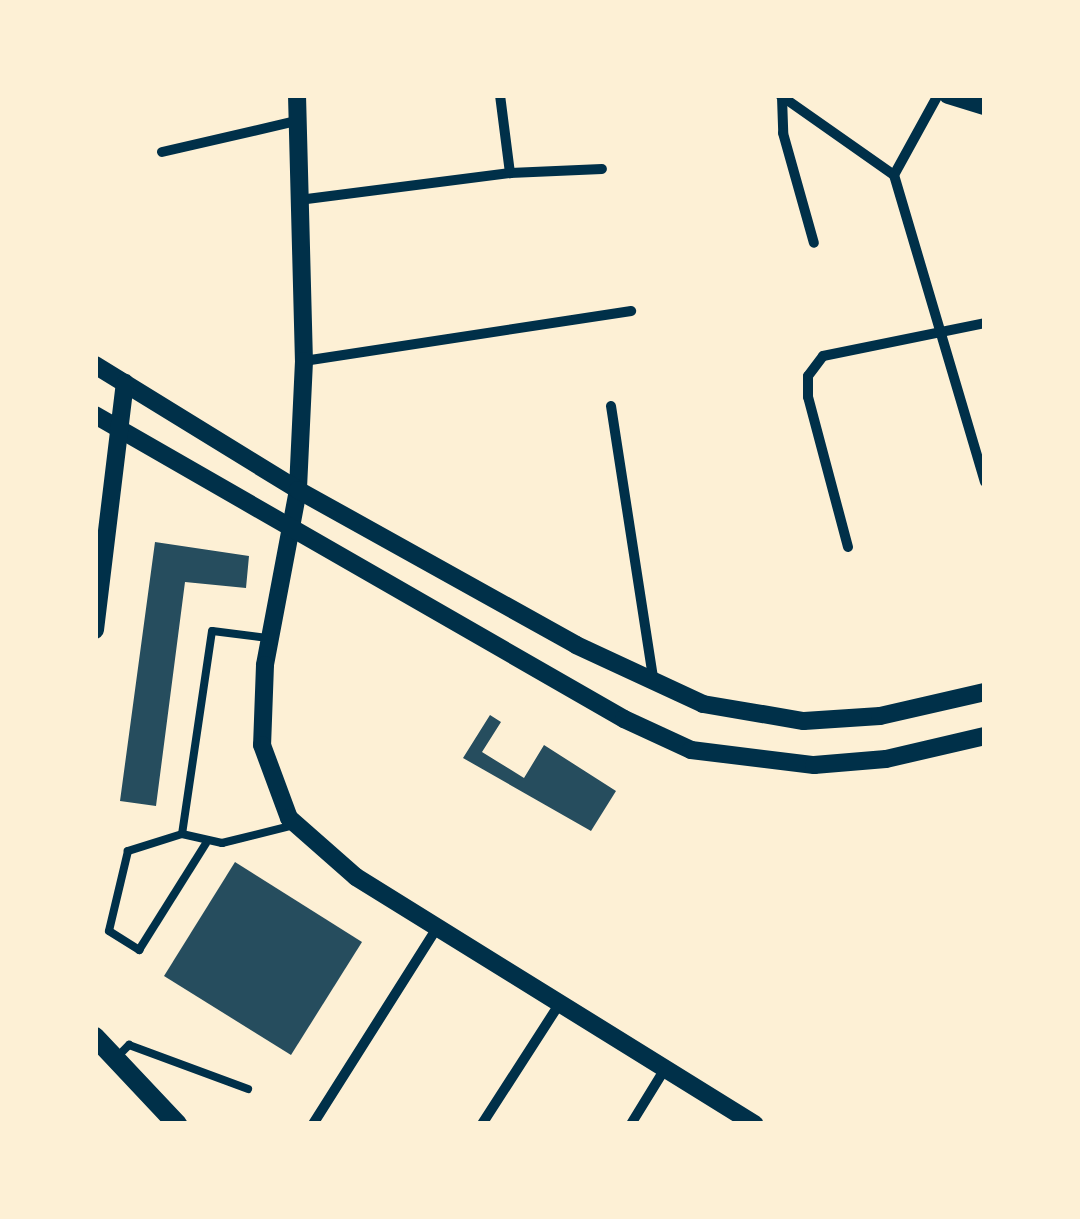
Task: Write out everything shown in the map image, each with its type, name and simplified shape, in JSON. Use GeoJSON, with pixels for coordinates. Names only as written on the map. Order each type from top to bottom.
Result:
{"type":"FeatureCollection","features":[{"type":"Feature","properties":{"kind":"main road"},"geometry":{"type":"LineString","coordinates":[[95,1037],[177,1124]]}},
{"type":"Feature","properties":{"kind":"street"},"geometry":{"type":"LineString","coordinates":[[297,95],[304,360],[296,530],[272,638],[262,745],[295,825],[356,877],[562,999],[755,1124]]}},
{"type":"Feature","properties":{"kind":"street"},"geometry":{"type":"LineString","coordinates":[[500,95],[510,173]]}},
{"type":"Feature","properties":{"kind":"street"},"geometry":{"type":"LineString","coordinates":[[894,176],[938,95]]}},
{"type":"Feature","properties":{"kind":"street"},"geometry":{"type":"LineString","coordinates":[[948,95],[985,106]]}},
{"type":"Feature","properties":{"kind":"street"},"geometry":{"type":"LineString","coordinates":[[781,96],[894,176],[985,482]]}},
{"type":"Feature","properties":{"kind":"street"},"geometry":{"type":"LineString","coordinates":[[781,96],[783,134],[814,243]]}},
{"type":"Feature","properties":{"kind":"street"},"geometry":{"type":"LineString","coordinates":[[162,152],[296,121]]}},
{"type":"Feature","properties":{"kind":"street"},"geometry":{"type":"LineString","coordinates":[[298,200],[510,173],[602,169]]}},
{"type":"Feature","properties":{"kind":"street"},"geometry":{"type":"LineString","coordinates":[[304,360],[631,312]]}},
{"type":"Feature","properties":{"kind":"street"},"geometry":{"type":"LineString","coordinates":[[848,547],[808,376],[823,356],[985,323]]}},
{"type":"Feature","properties":{"kind":"street"},"geometry":{"type":"LineString","coordinates":[[95,364],[298,490],[654,684],[703,704],[804,721],[880,716],[985,692]]}},
{"type":"Feature","properties":{"kind":"street"},"geometry":{"type":"LineString","coordinates":[[95,630],[125,382]]}},
{"type":"Feature","properties":{"kind":"street"},"geometry":{"type":"LineString","coordinates":[[612,406],[654,684]]}},
{"type":"Feature","properties":{"kind":"street"},"geometry":{"type":"LineString","coordinates":[[95,415],[624,720],[692,750],[814,765],[886,759],[985,736]]}},
{"type":"Feature","properties":{"kind":"street"},"geometry":{"type":"LineString","coordinates":[[313,1124],[437,928]]}},
{"type":"Feature","properties":{"kind":"street"},"geometry":{"type":"LineString","coordinates":[[482,1124],[562,999]]}},
{"type":"Feature","properties":{"kind":"street"},"geometry":{"type":"LineString","coordinates":[[631,1124],[666,1067]]}},
{"type":"Feature","properties":{"kind":"lane"},"geometry":{"type":"LineString","coordinates":[[182,834],[212,632],[272,638]]}},
{"type":"Feature","properties":{"kind":"lane"},"geometry":{"type":"LineString","coordinates":[[206,842],[139,950],[109,931],[128,851],[182,834],[206,842],[295,825]]}},
{"type":"Feature","properties":{"kind":"lane"},"geometry":{"type":"LineString","coordinates":[[119,1066],[118,1052],[129,1045],[248,1089]]}},
{"type":"Feature","properties":{"kind":"building"},"geometry":{"type":"Polygon","coordinates":[[[155,542],[249,556],[246,588],[185,582],[156,806],[120,801],[155,542]]]}},
{"type":"Feature","properties":{"kind":"building"},"geometry":{"type":"Polygon","coordinates":[[[490,715],[501,722],[482,752],[524,778],[544,745],[616,791],[591,831],[463,758],[490,715]]]}},
{"type":"Feature","properties":{"kind":"building"},"geometry":{"type":"Polygon","coordinates":[[[235,862],[362,942],[291,1055],[164,976],[235,862]]]}}]}
